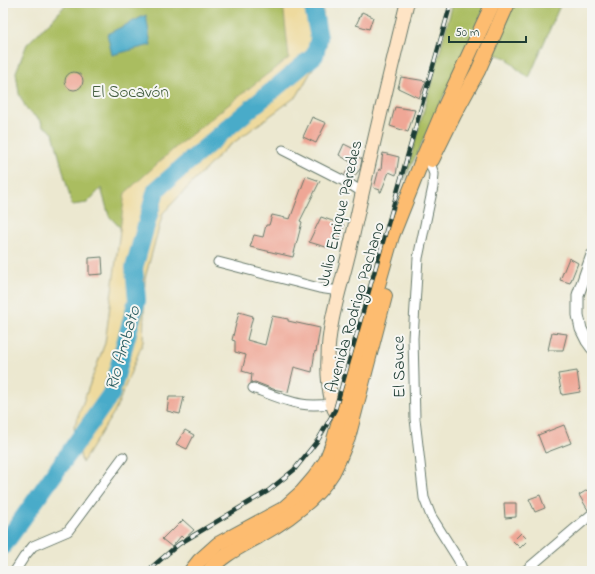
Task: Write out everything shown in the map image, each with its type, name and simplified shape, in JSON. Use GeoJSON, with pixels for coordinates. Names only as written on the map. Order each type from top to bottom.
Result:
{"type":"FeatureCollection","features":[{"type":"Feature","properties":{"kind":"main road","name":"Julio Enrique Paredes"},"geometry":{"type":"LineString","coordinates":[[346,420],[335,410],[328,372],[332,320],[407,3]]}},
{"type":"Feature","properties":{"kind":"main road","name":"Avenida Rodrigo Pachano"},"geometry":{"type":"LineString","coordinates":[[191,571],[199,561],[218,544],[283,509],[302,492],[326,461],[333,443],[346,420],[397,251],[418,193],[427,161],[446,106],[493,3]]}},
{"type":"Feature","properties":{"kind":"main road","name":"Avenida Rodrigo Pachano"},"geometry":{"type":"LineString","coordinates":[[427,161],[478,71],[508,3]]}},
{"type":"Feature","properties":{"kind":"main road","name":"Avenida Rodrigo Pachano"},"geometry":{"type":"LineString","coordinates":[[209,571],[226,556],[287,519],[315,494],[332,472],[341,456],[348,438],[346,420]]}},
{"type":"Feature","properties":{"kind":"street"},"geometry":{"type":"LineString","coordinates":[[283,150],[362,192]]}},
{"type":"Feature","properties":{"kind":"street","name":"El Sauce"},"geometry":{"type":"LineString","coordinates":[[427,161],[434,174],[433,187],[418,258],[413,338],[415,419],[424,498],[431,516],[458,559],[463,571]]}},
{"type":"Feature","properties":{"kind":"street"},"geometry":{"type":"LineString","coordinates":[[590,260],[578,295],[578,315],[581,328],[592,348]]}},
{"type":"Feature","properties":{"kind":"street"},"geometry":{"type":"LineString","coordinates":[[218,262],[319,288],[339,291]]}},
{"type":"Feature","properties":{"kind":"street"},"geometry":{"type":"LineString","coordinates":[[253,388],[278,398],[301,404],[333,404]]}},
{"type":"Feature","properties":{"kind":"street"},"geometry":{"type":"LineString","coordinates":[[15,571],[33,546],[68,531],[123,457]]}},
{"type":"Feature","properties":{"kind":"street"},"geometry":{"type":"LineString","coordinates":[[525,571],[592,514]]}},
{"type":"Feature","properties":{"kind":"green space","name":"El Socavón"},"geometry":{"type":"Polygon","coordinates":[[[67,3],[304,3],[313,37],[131,239],[109,216],[101,188],[87,203],[72,205],[53,133],[42,125],[41,121],[27,110],[19,94],[16,72],[27,44],[67,3]]]}},
{"type":"Feature","properties":{"kind":"green space"},"geometry":{"type":"Polygon","coordinates":[[[453,3],[487,3],[405,179],[453,3]]]}},
{"type":"Feature","properties":{"kind":"green space"},"geometry":{"type":"Polygon","coordinates":[[[513,3],[561,3],[529,78],[515,67],[507,58],[491,53],[513,3]]]}},
{"type":"Feature","properties":{"kind":"sand"},"geometry":{"type":"Polygon","coordinates":[[[283,3],[322,3],[326,46],[297,96],[225,149],[163,213],[145,278],[143,342],[116,409],[82,463],[74,427],[105,343],[125,193],[177,146],[289,58],[283,3]]]}},
{"type":"Feature","properties":{"kind":"water"},"geometry":{"type":"Polygon","coordinates":[[[146,15],[151,45],[112,55],[107,34],[146,15]]]}},
{"type":"Feature","properties":{"kind":"building"},"geometry":{"type":"Polygon","coordinates":[[[362,12],[373,17],[369,29],[356,25],[362,12]]]}},
{"type":"Feature","properties":{"kind":"building"},"geometry":{"type":"Polygon","coordinates":[[[70,72],[78,72],[83,77],[81,88],[78,90],[70,90],[65,85],[65,77],[70,72]]]}},
{"type":"Feature","properties":{"kind":"building"},"geometry":{"type":"Polygon","coordinates":[[[401,77],[426,81],[419,98],[398,88],[401,77]]]}},
{"type":"Feature","properties":{"kind":"building"},"geometry":{"type":"Polygon","coordinates":[[[395,107],[415,110],[408,132],[390,126],[395,107]]]}},
{"type":"Feature","properties":{"kind":"building"},"geometry":{"type":"Polygon","coordinates":[[[312,117],[326,123],[316,143],[303,137],[312,117]]]}},
{"type":"Feature","properties":{"kind":"building"},"geometry":{"type":"Polygon","coordinates":[[[344,144],[356,150],[354,155],[362,159],[360,169],[354,177],[345,174],[352,163],[339,155],[344,144]]]}},
{"type":"Feature","properties":{"kind":"building"},"geometry":{"type":"Polygon","coordinates":[[[383,153],[399,157],[396,175],[389,172],[380,192],[380,190],[374,188],[379,169],[381,170],[383,153]]]}},
{"type":"Feature","properties":{"kind":"building"},"geometry":{"type":"Polygon","coordinates":[[[306,176],[320,181],[300,221],[302,222],[293,257],[250,247],[254,235],[263,237],[266,225],[269,225],[272,215],[290,219],[306,176]]]}},
{"type":"Feature","properties":{"kind":"building"},"geometry":{"type":"Polygon","coordinates":[[[321,217],[344,225],[336,250],[309,242],[321,217]]]}},
{"type":"Feature","properties":{"kind":"building"},"geometry":{"type":"Polygon","coordinates":[[[102,257],[103,274],[89,275],[89,258],[102,257]]]}},
{"type":"Feature","properties":{"kind":"building"},"geometry":{"type":"Polygon","coordinates":[[[569,258],[578,263],[570,283],[560,280],[569,258]]]}},
{"type":"Feature","properties":{"kind":"building"},"geometry":{"type":"Polygon","coordinates":[[[239,312],[253,316],[247,340],[265,345],[272,316],[320,328],[312,372],[294,367],[288,392],[273,389],[255,382],[251,383],[252,374],[242,371],[246,355],[235,352],[235,341],[232,340],[239,312]]]}},
{"type":"Feature","properties":{"kind":"building"},"geometry":{"type":"Polygon","coordinates":[[[552,332],[567,334],[563,350],[548,350],[552,332]]]}},
{"type":"Feature","properties":{"kind":"building"},"geometry":{"type":"Polygon","coordinates":[[[577,371],[580,392],[562,395],[558,374],[577,371]]]}},
{"type":"Feature","properties":{"kind":"building"},"geometry":{"type":"Polygon","coordinates":[[[169,397],[184,397],[180,414],[167,411],[169,397]]]}},
{"type":"Feature","properties":{"kind":"building"},"geometry":{"type":"Polygon","coordinates":[[[564,425],[571,443],[545,453],[538,435],[564,425]]]}},
{"type":"Feature","properties":{"kind":"building"},"geometry":{"type":"Polygon","coordinates":[[[185,430],[194,435],[187,449],[176,444],[185,430]]]}},
{"type":"Feature","properties":{"kind":"building"},"geometry":{"type":"Polygon","coordinates":[[[589,489],[592,493],[592,508],[588,510],[579,495],[589,489]]]}},
{"type":"Feature","properties":{"kind":"building"},"geometry":{"type":"Polygon","coordinates":[[[540,495],[545,508],[535,512],[529,499],[540,495]]]}},
{"type":"Feature","properties":{"kind":"building"},"geometry":{"type":"Polygon","coordinates":[[[504,503],[516,503],[516,517],[505,518],[504,503]]]}},
{"type":"Feature","properties":{"kind":"building"},"geometry":{"type":"Polygon","coordinates":[[[183,520],[194,530],[184,539],[181,536],[172,547],[162,539],[183,520]]]}},
{"type":"Feature","properties":{"kind":"building"},"geometry":{"type":"Polygon","coordinates":[[[521,533],[528,540],[520,548],[513,541],[521,533]]]}},
{"type":"Feature","properties":{"kind":"waterway","name":"Río Ambato"},"geometry":{"type":"LineString","coordinates":[[3,546],[111,394],[137,300],[134,268],[156,190],[315,55],[319,38],[312,3]]}},
{"type":"Feature","properties":{"kind":"railway"},"geometry":{"type":"LineString","coordinates":[[149,571],[179,544],[268,491],[294,470],[318,440],[335,410],[451,3]]}}]}
